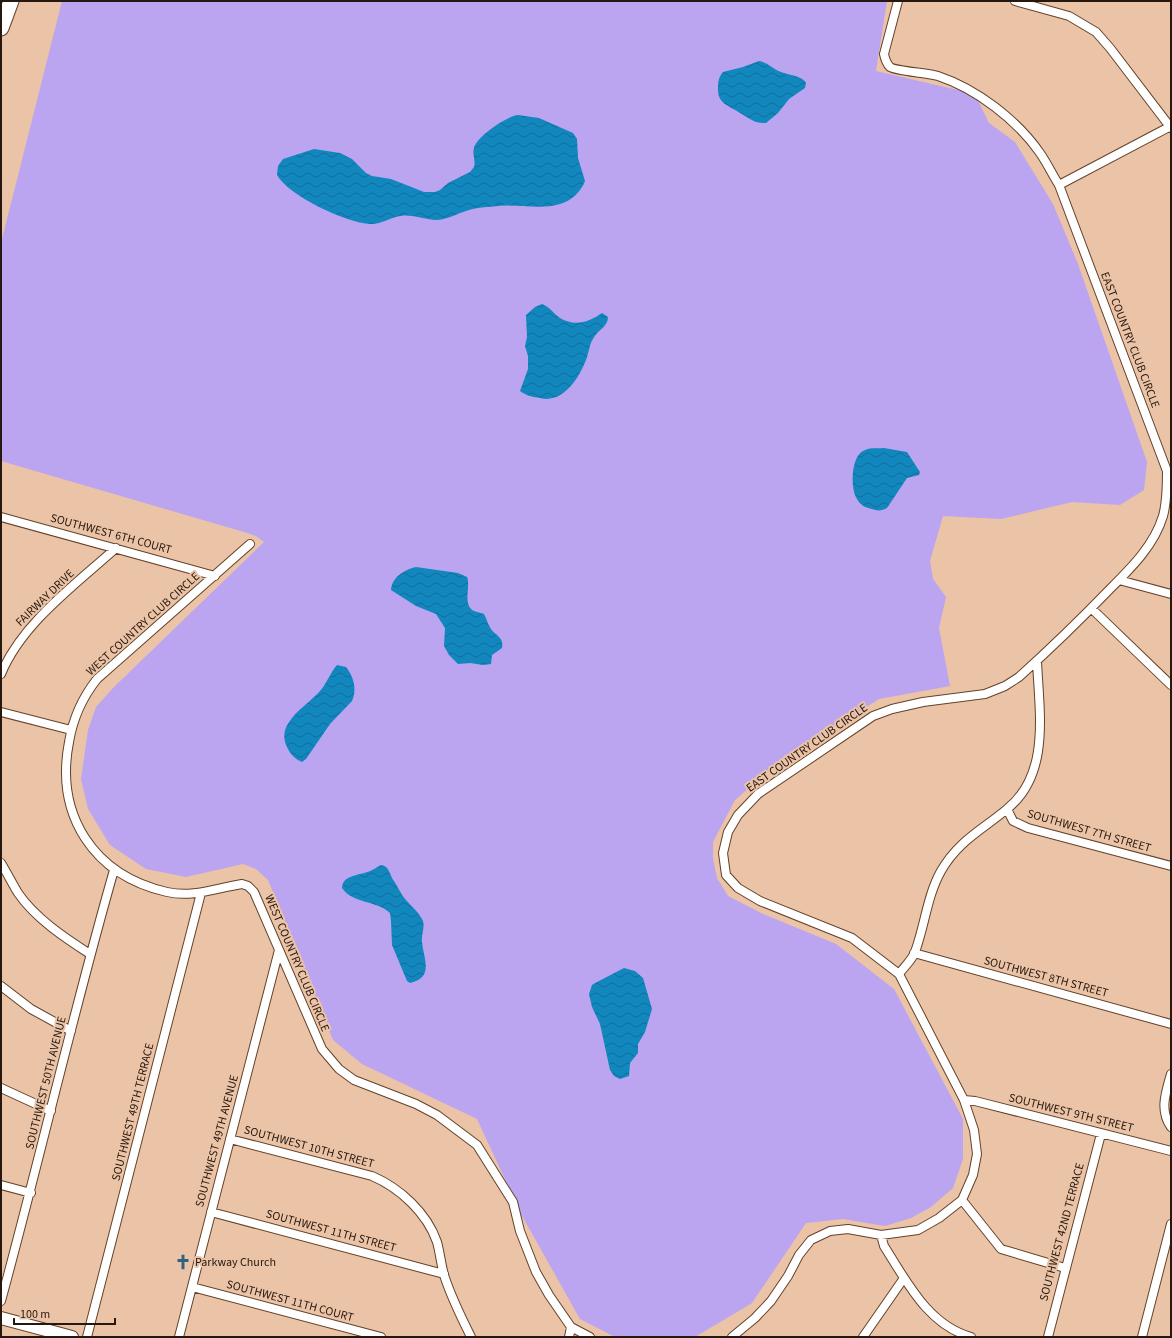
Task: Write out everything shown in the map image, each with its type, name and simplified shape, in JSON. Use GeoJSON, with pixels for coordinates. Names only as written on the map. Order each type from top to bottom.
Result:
{"type":"FeatureCollection","features":[{"type":"Feature","properties":{"kind":"highway"},"geometry":{"type":"LineString","coordinates":[[1,28],[11,1]]}},
{"type":"Feature","properties":{"kind":"main road"},"geometry":{"type":"LineString","coordinates":[[1,1318],[72,1337]]}},
{"type":"Feature","properties":{"kind":"street","name":"EAST COUNTRY CLUB CIRCLE"},"geometry":{"type":"LineString","coordinates":[[732,1337],[755,1318],[771,1301],[788,1276],[799,1255],[811,1240],[830,1231],[848,1229],[881,1235],[918,1230],[939,1218],[962,1200],[973,1175],[977,1154],[974,1130],[964,1100],[899,974],[852,938],[760,900],[738,888],[726,875],[723,853],[728,832],[738,814],[758,794],[873,716],[892,708],[923,702],[985,694],[1005,686],[1018,677],[1092,609],[1119,580],[1154,537],[1163,516],[1168,490],[1169,471],[1059,185],[1040,152],[991,104],[964,88],[938,76],[892,68],[886,62],[884,54],[898,1]]}},
{"type":"Feature","properties":{"kind":"street"},"geometry":{"type":"LineString","coordinates":[[1015,1],[1069,16],[1096,32],[1171,127],[1059,185]]}},
{"type":"Feature","properties":{"kind":"street","name":"SOUTHWEST 6TH COURT"},"geometry":{"type":"LineString","coordinates":[[1,517],[215,576]]}},
{"type":"Feature","properties":{"kind":"street","name":"WEST COUNTRY CLUB CIRCLE"},"geometry":{"type":"LineString","coordinates":[[250,544],[98,679],[87,692],[79,706],[71,730],[65,764],[68,798],[79,829],[96,854],[114,870],[149,888],[168,893],[201,894],[242,884],[248,886],[254,892],[314,1035],[322,1049],[338,1068],[354,1080],[416,1104],[437,1115],[477,1145],[513,1202],[520,1230],[536,1272],[549,1295],[571,1327]]}},
{"type":"Feature","properties":{"kind":"street","name":"FAIRWAY DRIVE"},"geometry":{"type":"LineString","coordinates":[[1,674],[16,644],[35,621],[116,548]]}},
{"type":"Feature","properties":{"kind":"street"},"geometry":{"type":"LineString","coordinates":[[1119,580],[1171,594]]}},
{"type":"Feature","properties":{"kind":"street"},"geometry":{"type":"LineString","coordinates":[[1092,609],[1171,685]]}},
{"type":"Feature","properties":{"kind":"street"},"geometry":{"type":"LineString","coordinates":[[899,974],[914,953],[930,898],[941,871],[958,847],[1007,809],[1020,796],[1036,764],[1039,743],[1037,661]]}},
{"type":"Feature","properties":{"kind":"street"},"geometry":{"type":"LineString","coordinates":[[1,712],[71,730]]}},
{"type":"Feature","properties":{"kind":"street","name":"SOUTHWEST 7TH STREET"},"geometry":{"type":"LineString","coordinates":[[1007,809],[1014,821],[1028,828],[1171,866]]}},
{"type":"Feature","properties":{"kind":"street"},"geometry":{"type":"LineString","coordinates":[[1,863],[19,894],[43,920],[61,936],[90,954]]}},
{"type":"Feature","properties":{"kind":"street","name":"SOUTHWEST 50TH AVENUE"},"geometry":{"type":"LineString","coordinates":[[1,1301],[31,1193],[90,954],[114,870]]}},
{"type":"Feature","properties":{"kind":"street","name":"SOUTHWEST 49TH TERRACE"},"geometry":{"type":"LineString","coordinates":[[87,1337],[201,894]]}},
{"type":"Feature","properties":{"kind":"street","name":"SOUTHWEST 49TH AVENUE"},"geometry":{"type":"LineString","coordinates":[[179,1337],[279,950]]}},
{"type":"Feature","properties":{"kind":"street","name":"SOUTHWEST 8TH STREET"},"geometry":{"type":"LineString","coordinates":[[914,953],[1171,1024]]}},
{"type":"Feature","properties":{"kind":"street"},"geometry":{"type":"LineString","coordinates":[[1,986],[31,1009],[71,1031]]}},
{"type":"Feature","properties":{"kind":"street"},"geometry":{"type":"LineString","coordinates":[[1171,1074],[1164,1098],[1165,1113],[1171,1127]]}},
{"type":"Feature","properties":{"kind":"street"},"geometry":{"type":"LineString","coordinates":[[1,1088],[51,1111]]}},
{"type":"Feature","properties":{"kind":"street","name":"SOUTHWEST 9TH STREET"},"geometry":{"type":"LineString","coordinates":[[964,1100],[975,1101],[1171,1151]]}},
{"type":"Feature","properties":{"kind":"street","name":"SOUTHWEST 42ND TERRACE"},"geometry":{"type":"LineString","coordinates":[[1048,1337],[1101,1134]]}},
{"type":"Feature","properties":{"kind":"street","name":"SOUTHWEST 10TH STREET"},"geometry":{"type":"LineString","coordinates":[[230,1139],[372,1176],[386,1182],[402,1194],[422,1214],[436,1241],[444,1274],[456,1306],[471,1337]]}},
{"type":"Feature","properties":{"kind":"street"},"geometry":{"type":"LineString","coordinates":[[1,1185],[31,1193]]}},
{"type":"Feature","properties":{"kind":"street"},"geometry":{"type":"LineString","coordinates":[[962,1200],[1001,1249],[1065,1268]]}},
{"type":"Feature","properties":{"kind":"street","name":"SOUTHWEST 11TH STREET"},"geometry":{"type":"LineString","coordinates":[[211,1212],[444,1274]]}},
{"type":"Feature","properties":{"kind":"street"},"geometry":{"type":"LineString","coordinates":[[1142,1337],[1171,1224]]}},
{"type":"Feature","properties":{"kind":"street"},"geometry":{"type":"LineString","coordinates":[[881,1235],[884,1246],[904,1278],[930,1314],[948,1327],[971,1337]]}},
{"type":"Feature","properties":{"kind":"street"},"geometry":{"type":"LineString","coordinates":[[863,1337],[904,1278]]}},
{"type":"Feature","properties":{"kind":"street","name":"SOUTHWEST 11TH COURT"},"geometry":{"type":"LineString","coordinates":[[192,1287],[381,1337]]}},
{"type":"Feature","properties":{"kind":"street"},"geometry":{"type":"LineString","coordinates":[[569,1337],[571,1327],[590,1337]]}},
{"type":"Feature","properties":{"kind":"shaded area"},"geometry":{"type":"Polygon","coordinates":[[[62,1],[887,1],[876,71],[975,94],[989,123],[1015,142],[1053,204],[1078,264],[1147,462],[1144,490],[1120,505],[1072,502],[1001,519],[943,516],[930,561],[933,579],[946,597],[939,628],[950,686],[879,699],[780,762],[735,800],[713,842],[713,858],[717,878],[728,896],[761,913],[836,944],[894,989],[963,1119],[963,1159],[953,1188],[931,1207],[911,1218],[885,1226],[843,1219],[806,1223],[752,1303],[695,1337],[615,1337],[580,1319],[521,1214],[477,1119],[362,1064],[333,1040],[268,880],[256,869],[243,864],[186,877],[146,869],[110,845],[88,809],[81,779],[88,730],[96,707],[113,688],[264,542],[256,536],[244,532],[1,461],[1,243],[62,1]]]}},
{"type":"Feature","properties":{"kind":"water"},"geometry":{"type":"Polygon","coordinates":[[[759,61],[781,72],[799,77],[806,83],[805,88],[789,99],[778,113],[766,123],[759,123],[752,120],[722,102],[718,90],[720,76],[723,72],[759,61]]]}},
{"type":"Feature","properties":{"kind":"water"},"geometry":{"type":"Polygon","coordinates":[[[518,115],[539,118],[573,133],[577,139],[578,158],[585,181],[575,196],[568,201],[545,207],[506,206],[478,208],[445,219],[437,220],[401,216],[378,223],[369,224],[346,218],[318,207],[293,191],[283,183],[277,175],[278,166],[283,159],[314,149],[340,153],[352,159],[366,173],[372,176],[391,179],[424,192],[435,192],[440,190],[448,183],[470,172],[474,167],[474,148],[480,138],[500,123],[518,115]]]}},
{"type":"Feature","properties":{"kind":"water"},"geometry":{"type":"Polygon","coordinates":[[[542,304],[560,318],[576,323],[587,321],[602,313],[608,317],[608,320],[604,326],[592,341],[583,367],[574,382],[563,393],[548,399],[530,396],[520,391],[528,369],[528,356],[525,346],[527,337],[526,315],[535,307],[542,304]]]}},
{"type":"Feature","properties":{"kind":"water"},"geometry":{"type":"Polygon","coordinates":[[[884,448],[907,452],[920,472],[919,475],[907,478],[887,508],[883,510],[870,509],[861,505],[855,494],[853,488],[854,466],[859,454],[863,451],[884,448]]]}},
{"type":"Feature","properties":{"kind":"water"},"geometry":{"type":"Polygon","coordinates":[[[416,567],[458,573],[467,577],[468,604],[470,608],[484,614],[490,627],[502,641],[502,648],[492,655],[491,664],[458,664],[449,655],[444,646],[445,628],[436,614],[416,606],[391,590],[394,581],[399,575],[416,567]]]}},
{"type":"Feature","properties":{"kind":"water"},"geometry":{"type":"Polygon","coordinates":[[[337,665],[346,667],[351,675],[354,684],[354,697],[330,724],[306,759],[302,762],[293,756],[288,750],[284,738],[285,730],[288,723],[300,709],[322,688],[337,665]]]}},
{"type":"Feature","properties":{"kind":"water"},"geometry":{"type":"Polygon","coordinates":[[[381,865],[388,869],[392,879],[404,897],[423,921],[424,926],[422,939],[426,967],[425,972],[422,977],[410,983],[407,981],[392,945],[390,913],[378,906],[352,897],[342,888],[343,884],[348,878],[371,871],[381,865]]]}},
{"type":"Feature","properties":{"kind":"water"},"geometry":{"type":"Polygon","coordinates":[[[624,968],[635,971],[643,978],[652,1009],[645,1032],[638,1044],[638,1053],[630,1063],[629,1076],[620,1079],[614,1076],[610,1070],[600,1024],[592,1007],[589,994],[592,985],[624,968]]]}},
{"type":"Feature","properties":{"kind":"place","name":"Parkway Church"},"geometry":{"type":"Point","coordinates":[183,1262]}}]}
